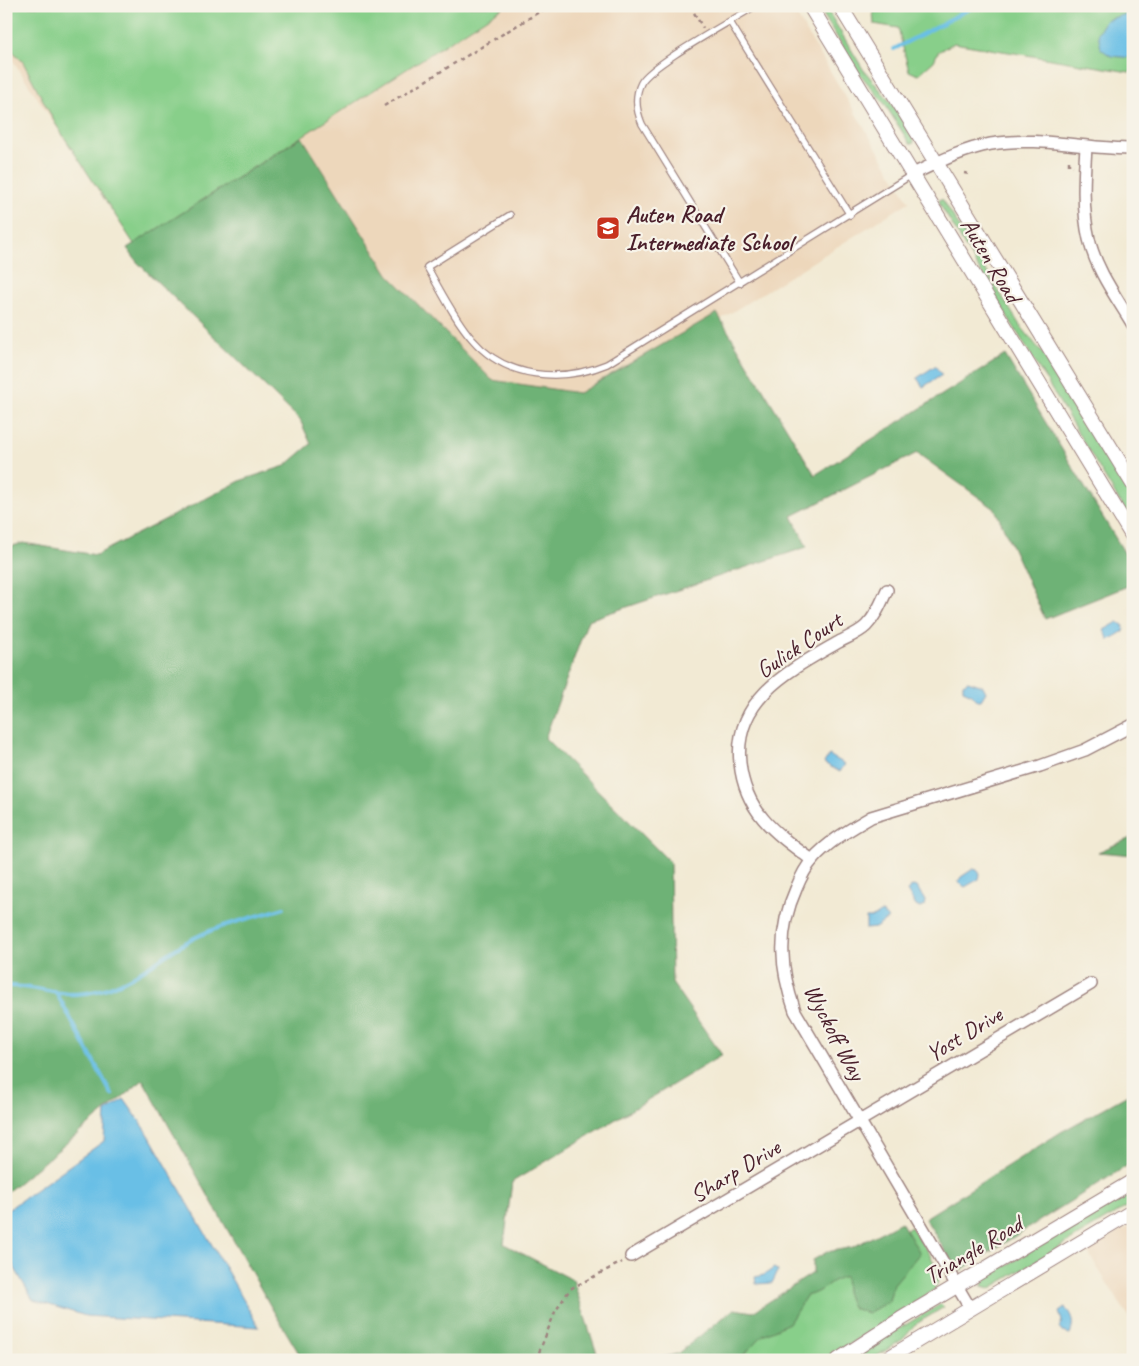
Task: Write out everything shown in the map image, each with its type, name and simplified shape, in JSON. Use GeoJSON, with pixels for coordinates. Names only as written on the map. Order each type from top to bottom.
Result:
{"type":"FeatureCollection","features":[{"type":"Feature","properties":{"kind":"street","name":"Auten Road"},"geometry":{"type":"LineString","coordinates":[[810,6],[1133,537]]}},
{"type":"Feature","properties":{"kind":"street","name":"Auten Road"},"geometry":{"type":"LineString","coordinates":[[840,6],[1133,484]]}},
{"type":"Feature","properties":{"kind":"street"},"geometry":{"type":"LineString","coordinates":[[913,174],[972,148],[993,144],[1029,142],[1133,149]]}},
{"type":"Feature","properties":{"kind":"street"},"geometry":{"type":"LineString","coordinates":[[1086,147],[1084,186],[1089,240],[1104,278],[1133,325]]}},
{"type":"Feature","properties":{"kind":"street","name":"Gulick Court"},"geometry":{"type":"LineString","coordinates":[[812,860],[776,833],[761,819],[751,804],[741,774],[739,758],[742,736],[750,713],[761,696],[793,669],[865,627],[879,609],[887,590]]}},
{"type":"Feature","properties":{"kind":"street","name":"Wyckoff Way"},"geometry":{"type":"LineString","coordinates":[[970,1308],[795,1011],[783,969],[782,941],[787,908],[812,860],[848,830],[871,817],[1040,766],[1085,750],[1133,724]]}},
{"type":"Feature","properties":{"kind":"street","name":"Yost Drive"},"geometry":{"type":"LineString","coordinates":[[860,1121],[1091,984]]}},
{"type":"Feature","properties":{"kind":"street","name":"Sharp Drive"},"geometry":{"type":"LineString","coordinates":[[631,1256],[860,1121]]}},
{"type":"Feature","properties":{"kind":"street","name":"Triangle Road"},"geometry":{"type":"LineString","coordinates":[[838,1360],[879,1332],[1133,1181]]}},
{"type":"Feature","properties":{"kind":"street","name":"Triangle Road"},"geometry":{"type":"LineString","coordinates":[[885,1360],[1133,1211]]}},
{"type":"Feature","properties":{"kind":"lane"},"geometry":{"type":"LineString","coordinates":[[740,283],[642,124],[636,103],[637,91],[649,72],[755,6]]}},
{"type":"Feature","properties":{"kind":"lane"},"geometry":{"type":"LineString","coordinates":[[730,22],[850,215]]}},
{"type":"Feature","properties":{"kind":"lane"},"geometry":{"type":"LineString","coordinates":[[510,215],[427,267],[473,340],[487,353],[505,364],[525,372],[543,376],[565,376],[588,372],[606,364],[850,215],[913,174]]}},
{"type":"Feature","properties":{"kind":"path"},"geometry":{"type":"LineString","coordinates":[[384,106],[549,6]]}},
{"type":"Feature","properties":{"kind":"path"},"geometry":{"type":"LineString","coordinates":[[690,6],[708,35]]}},
{"type":"Feature","properties":{"kind":"path"},"geometry":{"type":"LineString","coordinates":[[1069,160],[1069,165],[1073,166]]}},
{"type":"Feature","properties":{"kind":"path"},"geometry":{"type":"LineString","coordinates":[[964,173],[970,174]]}},
{"type":"Feature","properties":{"kind":"path"},"geometry":{"type":"LineString","coordinates":[[536,1360],[555,1312],[570,1290],[631,1256]]}},
{"type":"Feature","properties":{"kind":"shaded area","name":"Auten Road Intermediate School"},"geometry":{"type":"Polygon","coordinates":[[[11,6],[791,6],[909,202],[493,461],[141,255],[6,50],[6,12],[11,6]]]}},
{"type":"Feature","properties":{"kind":"shaded area"},"geometry":{"type":"Polygon","coordinates":[[[1133,1224],[1133,1324],[1087,1251],[1133,1224]]]}},
{"type":"Feature","properties":{"kind":"green space"},"geometry":{"type":"Polygon","coordinates":[[[10,6],[505,6],[134,244],[55,123],[23,62],[6,44],[6,12],[10,6]]]}},
{"type":"Feature","properties":{"kind":"green space"},"geometry":{"type":"Polygon","coordinates":[[[818,6],[825,6],[863,69],[892,104],[914,141],[913,144],[910,144],[884,103],[859,73],[818,6]]]}},
{"type":"Feature","properties":{"kind":"green space"},"geometry":{"type":"Polygon","coordinates":[[[912,6],[1133,6],[1133,71],[1129,72],[954,43],[938,52],[934,61],[918,75],[909,71],[898,28],[874,24],[873,12],[912,6]]]}},
{"type":"Feature","properties":{"kind":"green space"},"geometry":{"type":"Polygon","coordinates":[[[302,137],[388,274],[492,380],[579,393],[717,313],[815,475],[1005,355],[1133,567],[1133,584],[1045,619],[995,509],[917,453],[792,516],[807,547],[588,620],[545,738],[670,862],[672,983],[722,1055],[512,1182],[504,1244],[573,1280],[599,1360],[303,1360],[143,1080],[6,1193],[6,548],[23,543],[96,555],[242,480],[285,466],[311,444],[300,420],[137,262],[127,248],[302,137]]]}},
{"type":"Feature","properties":{"kind":"green space"},"geometry":{"type":"Polygon","coordinates":[[[940,199],[943,200],[1019,324],[1048,360],[1133,500],[1133,524],[939,203],[940,199]]]}},
{"type":"Feature","properties":{"kind":"green space"},"geometry":{"type":"Polygon","coordinates":[[[1133,837],[1133,855],[1098,852],[1133,837]]]}},
{"type":"Feature","properties":{"kind":"green space"},"geometry":{"type":"Polygon","coordinates":[[[1133,1092],[1133,1162],[958,1272],[925,1218],[1061,1132],[1133,1092]]]}},
{"type":"Feature","properties":{"kind":"green space"},"geometry":{"type":"Polygon","coordinates":[[[1128,1194],[1133,1199],[1130,1205],[989,1289],[982,1287],[983,1279],[1128,1194]]]}},
{"type":"Feature","properties":{"kind":"green space"},"geometry":{"type":"Polygon","coordinates":[[[901,1222],[920,1253],[893,1285],[889,1301],[868,1313],[852,1308],[846,1292],[845,1276],[838,1278],[818,1292],[806,1296],[789,1323],[763,1335],[739,1360],[650,1360],[677,1354],[734,1309],[753,1312],[813,1273],[813,1260],[827,1252],[853,1247],[901,1222]]]}},
{"type":"Feature","properties":{"kind":"green space"},"geometry":{"type":"Polygon","coordinates":[[[911,1227],[936,1267],[937,1284],[933,1291],[824,1360],[736,1360],[765,1328],[804,1295],[911,1227]]]}},
{"type":"Feature","properties":{"kind":"green space"},"geometry":{"type":"Polygon","coordinates":[[[941,1304],[944,1307],[916,1324],[903,1339],[871,1360],[853,1360],[878,1341],[941,1304]]]}},
{"type":"Feature","properties":{"kind":"water"},"geometry":{"type":"Polygon","coordinates":[[[1133,12],[1133,58],[1111,56],[1101,49],[1098,33],[1106,20],[1133,12]]]}},
{"type":"Feature","properties":{"kind":"water"},"geometry":{"type":"Polygon","coordinates":[[[935,366],[942,375],[923,387],[917,378],[935,366]]]}},
{"type":"Feature","properties":{"kind":"water"},"geometry":{"type":"Polygon","coordinates":[[[1118,622],[1123,625],[1124,631],[1109,640],[1104,630],[1118,622]]]}},
{"type":"Feature","properties":{"kind":"water"},"geometry":{"type":"Polygon","coordinates":[[[968,681],[983,686],[986,692],[981,700],[977,700],[972,694],[963,690],[963,684],[968,681]]]}},
{"type":"Feature","properties":{"kind":"water"},"geometry":{"type":"Polygon","coordinates":[[[829,755],[845,764],[840,772],[824,763],[829,755]]]}},
{"type":"Feature","properties":{"kind":"water"},"geometry":{"type":"Polygon","coordinates":[[[973,869],[977,870],[980,874],[979,879],[965,887],[958,882],[961,877],[973,869]]]}},
{"type":"Feature","properties":{"kind":"water"},"geometry":{"type":"Polygon","coordinates":[[[912,886],[917,887],[925,901],[924,906],[920,908],[916,906],[907,891],[912,886]]]}},
{"type":"Feature","properties":{"kind":"water"},"geometry":{"type":"Polygon","coordinates":[[[882,912],[888,919],[875,928],[866,929],[866,918],[871,918],[882,912]]]}},
{"type":"Feature","properties":{"kind":"water"},"geometry":{"type":"Polygon","coordinates":[[[124,1099],[146,1130],[259,1327],[86,1316],[33,1300],[6,1253],[6,1211],[104,1141],[106,1112],[124,1099]]]}},
{"type":"Feature","properties":{"kind":"water"},"geometry":{"type":"Polygon","coordinates":[[[774,1268],[778,1271],[772,1283],[756,1284],[755,1277],[764,1275],[774,1268]]]}},
{"type":"Feature","properties":{"kind":"water"},"geometry":{"type":"Polygon","coordinates":[[[1065,1308],[1072,1320],[1070,1334],[1062,1332],[1059,1328],[1062,1321],[1059,1312],[1065,1308]]]}},
{"type":"Feature","properties":{"kind":"waterway"},"geometry":{"type":"LineString","coordinates":[[894,49],[975,6]]}},
{"type":"Feature","properties":{"kind":"waterway"},"geometry":{"type":"LineString","coordinates":[[6,986],[73,994],[97,991],[133,976],[198,936],[222,926],[284,908]]}},
{"type":"Feature","properties":{"kind":"waterway"},"geometry":{"type":"LineString","coordinates":[[57,994],[112,1095]]}},
{"type":"Feature","properties":{"kind":"place","name":"Auten Road Intermediate School"},"geometry":{"type":"Point","coordinates":[608,228]}}]}
